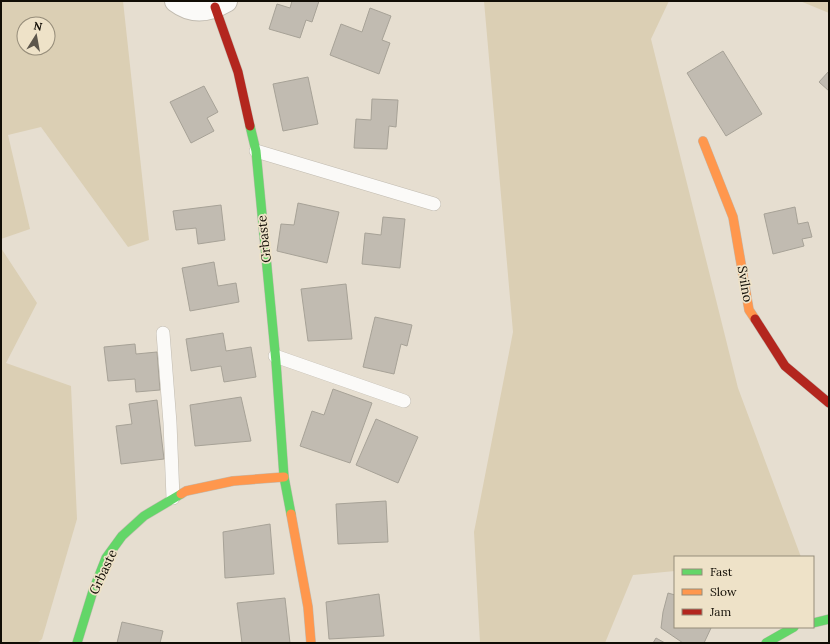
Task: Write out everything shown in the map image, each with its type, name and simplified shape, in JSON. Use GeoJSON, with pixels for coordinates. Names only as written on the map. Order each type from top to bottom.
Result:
{"type":"FeatureCollection","features":[{"type":"Feature","properties":{"kind":"street","name":"Grbaste"},"geometry":{"type":"LineString","coordinates":[[176,1],[189,8],[202,10],[220,4],[238,72],[256,152],[275,356],[284,477],[308,607],[311,643]]}},
{"type":"Feature","properties":{"kind":"street","name":"Svilno"},"geometry":{"type":"LineString","coordinates":[[703,141],[733,217],[749,310],[785,366],[829,403]]}},
{"type":"Feature","properties":{"kind":"street","name":"Grbaste"},"geometry":{"type":"LineString","coordinates":[[77,643],[93,591],[106,558],[122,536],[144,516],[186,491],[233,480],[284,477]]}},
{"type":"Feature","properties":{"kind":"street"},"geometry":{"type":"LineString","coordinates":[[814,623],[829,619]]}},
{"type":"Feature","properties":{"kind":"street"},"geometry":{"type":"LineString","coordinates":[[766,643],[792,628]]}},
{"type":"Feature","properties":{"kind":"lane"},"geometry":{"type":"LineString","coordinates":[[256,152],[434,204]]}},
{"type":"Feature","properties":{"kind":"lane"},"geometry":{"type":"LineString","coordinates":[[163,333],[170,423],[173,498]]}},
{"type":"Feature","properties":{"kind":"lane"},"geometry":{"type":"LineString","coordinates":[[275,356],[404,401]]}},
{"type":"Feature","properties":{"kind":"shaded area"},"geometry":{"type":"Polygon","coordinates":[[[1,1],[123,1],[149,240],[128,247],[41,127],[8,135],[30,229],[1,239],[1,1]]]}},
{"type":"Feature","properties":{"kind":"shaded area"},"geometry":{"type":"Polygon","coordinates":[[[484,1],[669,1],[651,39],[738,388],[801,556],[674,556],[674,571],[633,575],[605,643],[480,643],[474,532],[513,332],[484,1]]]}},
{"type":"Feature","properties":{"kind":"shaded area"},"geometry":{"type":"Polygon","coordinates":[[[800,1],[829,1],[829,13],[800,1]]]}},
{"type":"Feature","properties":{"kind":"shaded area"},"geometry":{"type":"Polygon","coordinates":[[[1,248],[37,303],[6,363],[71,386],[77,519],[42,639],[37,643],[1,643],[1,248]]]}},
{"type":"Feature","properties":{"kind":"building"},"geometry":{"type":"Polygon","coordinates":[[[292,1],[319,1],[312,22],[306,20],[300,38],[269,29],[277,4],[290,8],[292,1]]]}},
{"type":"Feature","properties":{"kind":"building"},"geometry":{"type":"Polygon","coordinates":[[[370,8],[391,16],[382,40],[390,43],[379,74],[330,55],[341,24],[362,32],[370,8]]]}},
{"type":"Feature","properties":{"kind":"building"},"geometry":{"type":"Polygon","coordinates":[[[723,51],[762,114],[726,136],[687,73],[723,51]]]}},
{"type":"Feature","properties":{"kind":"building"},"geometry":{"type":"Polygon","coordinates":[[[829,71],[829,91],[819,82],[829,71]]]}},
{"type":"Feature","properties":{"kind":"building"},"geometry":{"type":"Polygon","coordinates":[[[308,77],[318,124],[283,131],[273,84],[308,77]]]}},
{"type":"Feature","properties":{"kind":"building"},"geometry":{"type":"Polygon","coordinates":[[[204,86],[218,112],[207,118],[214,131],[191,143],[170,102],[204,86]]]}},
{"type":"Feature","properties":{"kind":"building"},"geometry":{"type":"Polygon","coordinates":[[[372,99],[398,100],[396,127],[389,126],[387,149],[354,148],[356,119],[371,120],[372,99]]]}},
{"type":"Feature","properties":{"kind":"building"},"geometry":{"type":"Polygon","coordinates":[[[298,203],[339,212],[327,263],[277,251],[281,224],[294,225],[298,203]]]}},
{"type":"Feature","properties":{"kind":"building"},"geometry":{"type":"Polygon","coordinates":[[[221,205],[225,240],[198,244],[196,228],[176,230],[173,211],[221,205]]]}},
{"type":"Feature","properties":{"kind":"building"},"geometry":{"type":"Polygon","coordinates":[[[795,207],[798,224],[808,222],[812,237],[802,239],[804,246],[773,254],[764,214],[795,207]]]}},
{"type":"Feature","properties":{"kind":"building"},"geometry":{"type":"Polygon","coordinates":[[[383,217],[405,219],[400,268],[362,264],[365,233],[381,235],[383,217]]]}},
{"type":"Feature","properties":{"kind":"building"},"geometry":{"type":"Polygon","coordinates":[[[214,262],[218,286],[236,283],[239,302],[190,311],[182,268],[214,262]]]}},
{"type":"Feature","properties":{"kind":"building"},"geometry":{"type":"Polygon","coordinates":[[[346,284],[352,339],[308,341],[301,289],[346,284]]]}},
{"type":"Feature","properties":{"kind":"building"},"geometry":{"type":"Polygon","coordinates":[[[375,317],[412,325],[407,346],[401,344],[394,374],[363,367],[375,317]]]}},
{"type":"Feature","properties":{"kind":"building"},"geometry":{"type":"Polygon","coordinates":[[[223,333],[226,351],[251,347],[256,377],[224,382],[221,366],[191,371],[186,339],[223,333]]]}},
{"type":"Feature","properties":{"kind":"building"},"geometry":{"type":"Polygon","coordinates":[[[135,344],[136,354],[157,352],[160,390],[136,392],[135,379],[108,381],[104,347],[135,344]]]}},
{"type":"Feature","properties":{"kind":"building"},"geometry":{"type":"Polygon","coordinates":[[[333,389],[372,403],[350,463],[300,446],[312,411],[324,415],[333,389]]]}},
{"type":"Feature","properties":{"kind":"building"},"geometry":{"type":"Polygon","coordinates":[[[241,397],[251,441],[195,446],[190,405],[241,397]]]}},
{"type":"Feature","properties":{"kind":"building"},"geometry":{"type":"Polygon","coordinates":[[[157,400],[164,459],[121,464],[116,426],[132,424],[129,404],[157,400]]]}},
{"type":"Feature","properties":{"kind":"building"},"geometry":{"type":"Polygon","coordinates":[[[376,419],[418,437],[398,483],[356,465],[376,419]]]}},
{"type":"Feature","properties":{"kind":"building"},"geometry":{"type":"Polygon","coordinates":[[[386,501],[388,542],[338,544],[336,504],[386,501]]]}},
{"type":"Feature","properties":{"kind":"building"},"geometry":{"type":"Polygon","coordinates":[[[270,524],[274,574],[225,578],[223,532],[270,524]]]}},
{"type":"Feature","properties":{"kind":"building"},"geometry":{"type":"Polygon","coordinates":[[[668,593],[674,595],[674,628],[711,628],[704,643],[683,643],[661,628],[668,593]]]}},
{"type":"Feature","properties":{"kind":"building"},"geometry":{"type":"Polygon","coordinates":[[[379,594],[384,636],[329,639],[326,602],[379,594]]]}},
{"type":"Feature","properties":{"kind":"building"},"geometry":{"type":"Polygon","coordinates":[[[285,598],[290,643],[242,643],[237,603],[285,598]]]}},
{"type":"Feature","properties":{"kind":"building"},"geometry":{"type":"Polygon","coordinates":[[[122,622],[163,631],[160,643],[117,643],[122,622]]]}},
{"type":"Feature","properties":{"kind":"building"},"geometry":{"type":"Polygon","coordinates":[[[656,638],[665,643],[653,643],[656,638]]]}},
{"type":"Feature","properties":{"kind":"traffic: fast"},"geometry":{"type":"LineString","coordinates":[[250,126],[256,151],[276,362],[284,477],[291,514]]}},
{"type":"Feature","properties":{"kind":"traffic: fast"},"geometry":{"type":"LineString","coordinates":[[77,643],[93,591],[106,558],[122,536],[144,516],[181,494]]}},
{"type":"Feature","properties":{"kind":"traffic: fast"},"geometry":{"type":"LineString","coordinates":[[814,623],[829,619]]}},
{"type":"Feature","properties":{"kind":"traffic: fast"},"geometry":{"type":"LineString","coordinates":[[766,643],[792,628]]}},
{"type":"Feature","properties":{"kind":"traffic: slow"},"geometry":{"type":"LineString","coordinates":[[703,141],[733,217],[749,310],[755,319]]}},
{"type":"Feature","properties":{"kind":"traffic: slow"},"geometry":{"type":"LineString","coordinates":[[181,494],[186,491],[233,481],[284,477]]}},
{"type":"Feature","properties":{"kind":"traffic: slow"},"geometry":{"type":"LineString","coordinates":[[291,514],[308,607],[311,643]]}},
{"type":"Feature","properties":{"kind":"traffic: jam"},"geometry":{"type":"LineString","coordinates":[[215,7],[238,72],[250,126]]}},
{"type":"Feature","properties":{"kind":"traffic: jam"},"geometry":{"type":"LineString","coordinates":[[755,319],[785,366],[829,403]]}}]}
